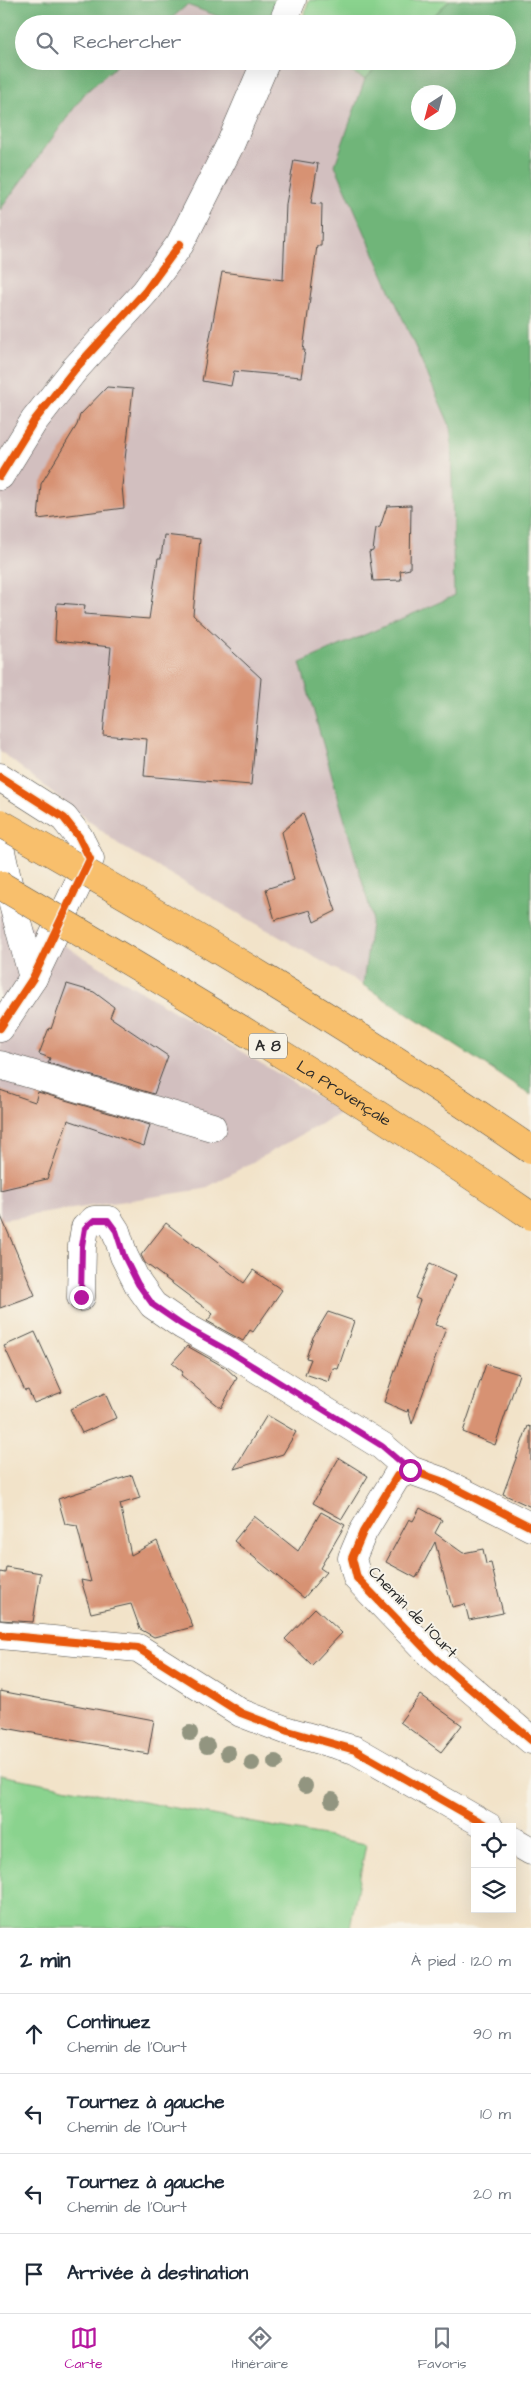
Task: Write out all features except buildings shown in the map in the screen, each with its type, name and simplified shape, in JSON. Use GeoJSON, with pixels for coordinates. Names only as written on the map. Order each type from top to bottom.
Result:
{"type":"FeatureCollection","features":[{"type":"Feature","properties":{"kind":"highway"},"geometry":{"type":"LineString","coordinates":[[0,823],[129,897],[338,1023],[531,1150]]}},
{"type":"Feature","properties":{"kind":"highway","name":"La Provençale"},"geometry":{"type":"LineString","coordinates":[[0,885],[194,999],[453,1163],[531,1216]]}},
{"type":"Feature","properties":{"kind":"street"},"geometry":{"type":"LineString","coordinates":[[286,15],[292,0]]}},
{"type":"Feature","properties":{"kind":"street"},"geometry":{"type":"LineString","coordinates":[[0,476],[34,421],[75,369],[145,292],[180,244],[230,145],[262,70]]}},
{"type":"Feature","properties":{"kind":"street"},"geometry":{"type":"LineString","coordinates":[[0,777],[64,818],[79,837],[90,859],[33,978],[0,1028]]}},
{"type":"Feature","properties":{"kind":"street"},"geometry":{"type":"LineString","coordinates":[[0,847],[12,902],[33,978]]}},
{"type":"Feature","properties":{"kind":"street"},"geometry":{"type":"LineString","coordinates":[[0,1065],[212,1128]]}},
{"type":"Feature","properties":{"kind":"street"},"geometry":{"type":"LineString","coordinates":[[81,1297],[82,1246],[85,1228],[94,1220],[108,1220],[116,1231],[124,1256],[138,1284],[153,1305],[182,1325],[227,1350],[382,1446],[410,1470],[441,1481],[531,1527]]}},
{"type":"Feature","properties":{"kind":"street","name":"Chemin de l'Ourt"},"geometry":{"type":"LineString","coordinates":[[410,1470],[397,1476],[363,1532],[352,1558],[357,1578],[434,1657],[531,1740]]}},
{"type":"Feature","properties":{"kind":"street"},"geometry":{"type":"LineString","coordinates":[[0,1635],[138,1648],[241,1713],[288,1731],[355,1750],[482,1823]]}},
{"type":"Feature","properties":{"kind":"street"},"geometry":{"type":"LineString","coordinates":[[516,1842],[531,1850]]}},
{"type":"Feature","properties":{"kind":"shaded area"},"geometry":{"type":"Polygon","coordinates":[[[187,5],[214,15],[176,15],[187,5]]]}},
{"type":"Feature","properties":{"kind":"shaded area"},"geometry":{"type":"Polygon","coordinates":[[[112,70],[348,70],[365,79],[335,165],[451,428],[454,596],[300,663],[372,916],[363,985],[121,846],[0,751],[0,210],[85,93],[112,70]]]}},
{"type":"Feature","properties":{"kind":"shaded area"},"geometry":{"type":"Polygon","coordinates":[[[0,908],[342,1112],[204,1189],[0,1220],[0,908]]]}},
{"type":"Feature","properties":{"kind":"green space"},"geometry":{"type":"Polygon","coordinates":[[[0,0],[281,0],[275,15],[214,15],[187,5],[175,15],[15,15],[15,70],[112,70],[85,93],[0,210],[0,0]]]}},
{"type":"Feature","properties":{"kind":"green space"},"geometry":{"type":"Polygon","coordinates":[[[309,0],[450,0],[434,15],[304,15],[309,0]]]}},
{"type":"Feature","properties":{"kind":"green space"},"geometry":{"type":"Polygon","coordinates":[[[450,0],[531,0],[531,1095],[363,985],[372,916],[300,663],[454,596],[451,428],[335,165],[365,79],[374,70],[516,70],[516,15],[434,15],[450,0]]]}},
{"type":"Feature","properties":{"kind":"green space"},"geometry":{"type":"Polygon","coordinates":[[[348,70],[374,70],[365,79],[348,70]]]}},
{"type":"Feature","properties":{"kind":"green space"},"geometry":{"type":"Polygon","coordinates":[[[0,1775],[366,1844],[350,1928],[0,1928],[0,1775]]]}},
{"type":"Feature","properties":{"kind":"cycle path"},"geometry":{"type":"LineString","coordinates":[[0,476],[34,421],[75,369],[145,292],[180,244]]}},
{"type":"Feature","properties":{"kind":"cycle path"},"geometry":{"type":"LineString","coordinates":[[0,777],[64,818],[79,837],[90,859],[33,978],[0,1028]]}},
{"type":"Feature","properties":{"kind":"cycle path"},"geometry":{"type":"LineString","coordinates":[[531,1527],[441,1481],[410,1470],[397,1476],[363,1532],[352,1558],[357,1578],[433,1657],[531,1740]]}},
{"type":"Feature","properties":{"kind":"cycle path"},"geometry":{"type":"LineString","coordinates":[[0,1635],[138,1648],[241,1713],[288,1731],[355,1750],[482,1823]]}},
{"type":"Feature","properties":{"kind":"route"},"geometry":{"type":"LineString","coordinates":[[81,1297],[82,1246],[85,1228],[94,1220],[108,1220],[116,1231],[124,1256],[138,1284],[153,1305],[182,1325],[343,1420],[382,1446],[410,1470]]}}]}
